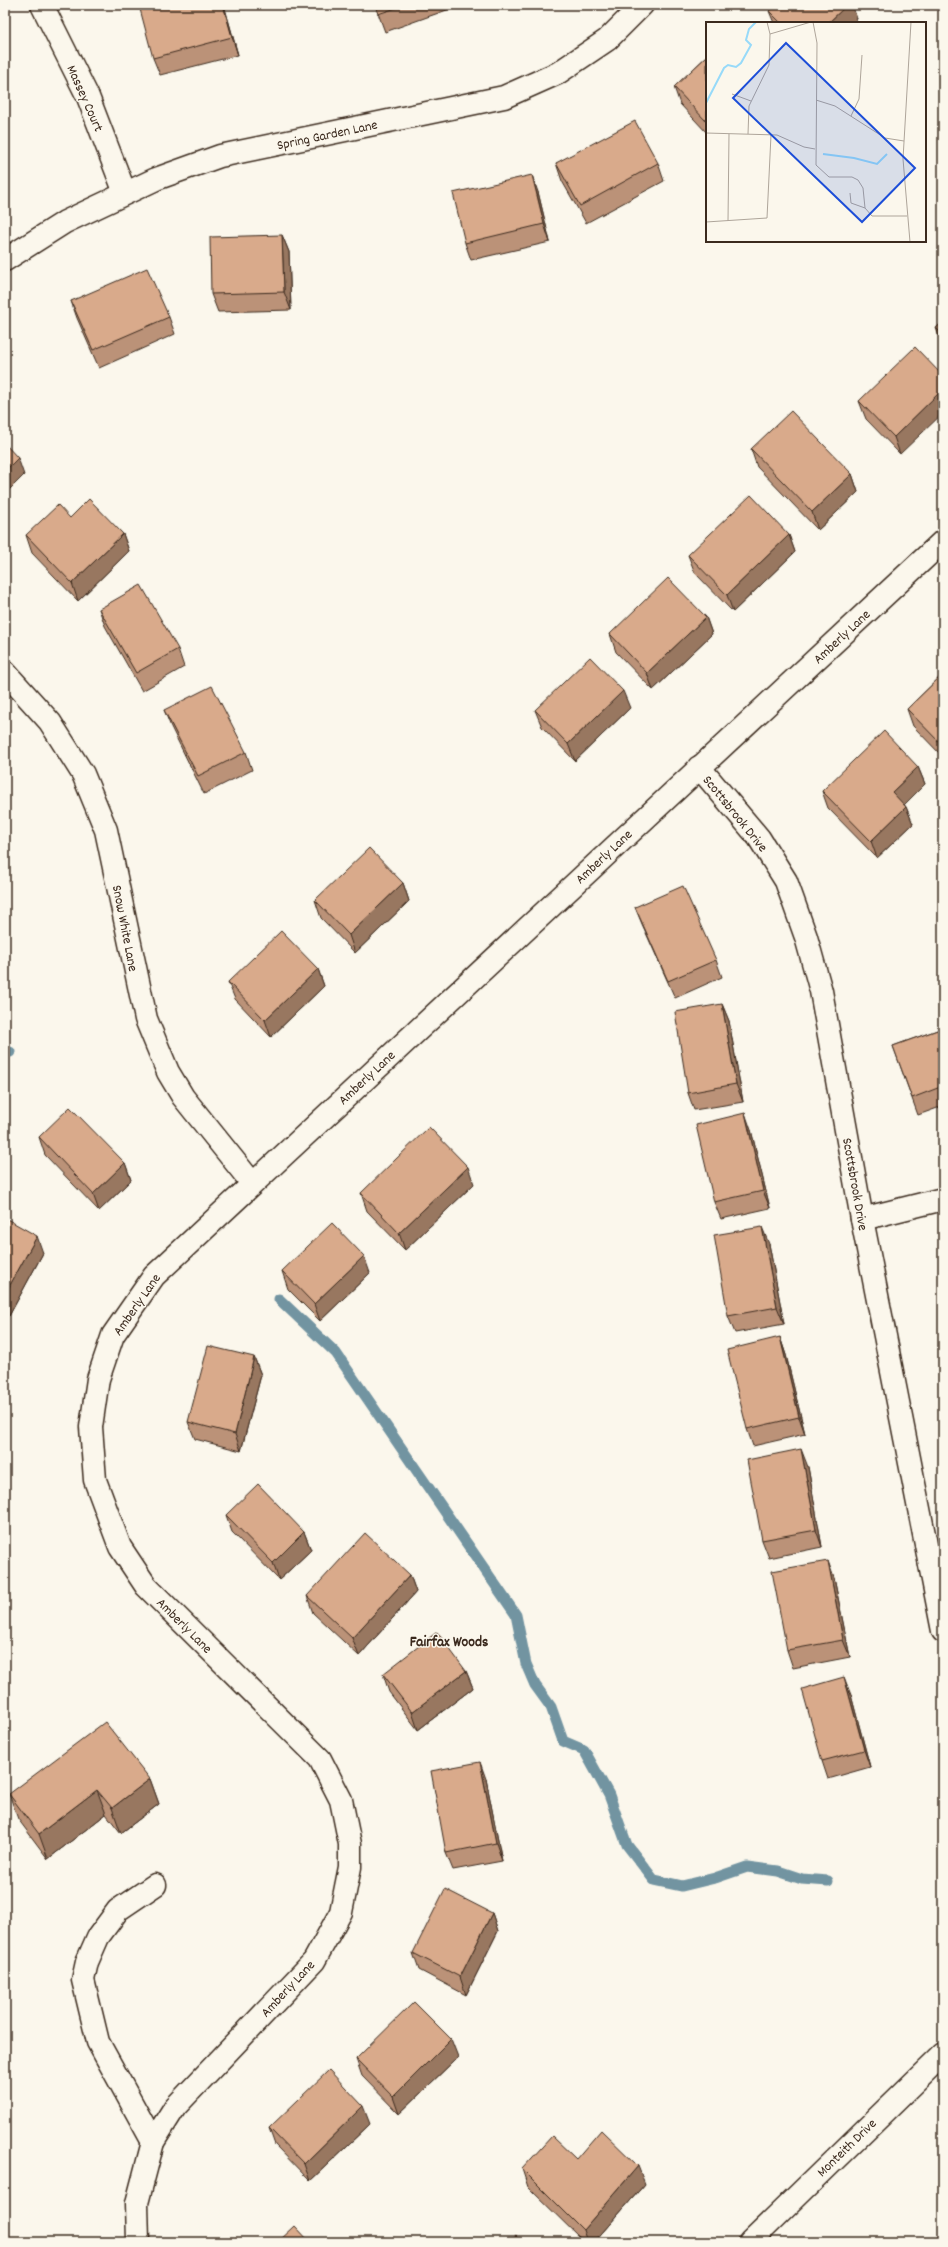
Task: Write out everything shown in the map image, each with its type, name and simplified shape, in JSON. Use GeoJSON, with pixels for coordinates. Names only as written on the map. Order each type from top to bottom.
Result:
{"type":"FeatureCollection","features":[{"type":"Feature","properties":{"kind":"street","name":"Massey Court"},"geometry":{"type":"LineString","coordinates":[[42,5],[88,97],[125,193]]}},
{"type":"Feature","properties":{"kind":"street","name":"Spring Garden Lane"},"geometry":{"type":"LineString","coordinates":[[5,260],[64,222],[156,179],[220,156],[504,97],[564,69],[607,40],[642,5]]}},
{"type":"Feature","properties":{"kind":"street","name":"Amberly Lane"},"geometry":{"type":"LineString","coordinates":[[138,2242],[137,2203],[153,2142],[175,2107],[314,1961],[341,1912],[350,1867],[350,1844],[341,1800],[320,1759],[146,1586],[120,1547],[95,1480],[91,1426],[98,1379],[113,1335],[154,1276],[252,1183],[943,541]]}},
{"type":"Feature","properties":{"kind":"street","name":"Snow White Lane"},"geometry":{"type":"LineString","coordinates":[[5,672],[50,722],[86,781],[106,830],[146,1019],[168,1072],[182,1097],[252,1183]]}},
{"type":"Feature","properties":{"kind":"street","name":"Scottsbrook Drive"},"geometry":{"type":"LineString","coordinates":[[699,767],[759,838],[786,881],[806,937],[821,991],[862,1219],[943,1631]]}},
{"type":"Feature","properties":{"kind":"street"},"geometry":{"type":"LineString","coordinates":[[862,1219],[943,1199]]}},
{"type":"Feature","properties":{"kind":"street"},"geometry":{"type":"LineString","coordinates":[[153,2142],[98,2042],[83,1980],[86,1962],[98,1937],[118,1910],[155,1885]]}},
{"type":"Feature","properties":{"kind":"street","name":"Monteith Drive"},"geometry":{"type":"LineString","coordinates":[[750,2242],[943,2054]]}},
{"type":"Feature","properties":{"kind":"building"},"geometry":{"type":"Polygon","coordinates":[[[157,5],[223,5],[232,37],[153,58],[140,9],[157,5]]]}},
{"type":"Feature","properties":{"kind":"building"},"geometry":{"type":"Polygon","coordinates":[[[375,5],[405,5],[378,14],[375,5]]]}},
{"type":"Feature","properties":{"kind":"building"},"geometry":{"type":"Polygon","coordinates":[[[775,5],[847,5],[829,22],[780,22],[769,11],[775,5]]]}},
{"type":"Feature","properties":{"kind":"building"},"geometry":{"type":"Polygon","coordinates":[[[706,57],[706,120],[705,120],[674,87],[706,57]]]}},
{"type":"Feature","properties":{"kind":"building"},"geometry":{"type":"Polygon","coordinates":[[[635,121],[658,163],[580,206],[556,163],[635,121]]]}},
{"type":"Feature","properties":{"kind":"building"},"geometry":{"type":"Polygon","coordinates":[[[532,175],[544,224],[465,243],[453,193],[532,175]]]}},
{"type":"Feature","properties":{"kind":"building"},"geometry":{"type":"Polygon","coordinates":[[[282,235],[284,292],[211,294],[210,237],[282,235]]]}},
{"type":"Feature","properties":{"kind":"building"},"geometry":{"type":"Polygon","coordinates":[[[147,268],[169,317],[93,350],[71,301],[147,268]]]}},
{"type":"Feature","properties":{"kind":"building"},"geometry":{"type":"Polygon","coordinates":[[[943,322],[943,335],[936,328],[943,322]]]}},
{"type":"Feature","properties":{"kind":"building"},"geometry":{"type":"Polygon","coordinates":[[[915,347],[943,376],[943,389],[894,437],[859,401],[915,347]]]}},
{"type":"Feature","properties":{"kind":"building"},"geometry":{"type":"Polygon","coordinates":[[[791,411],[852,474],[812,512],[751,449],[791,411]]]}},
{"type":"Feature","properties":{"kind":"building"},"geometry":{"type":"Polygon","coordinates":[[[5,444],[18,458],[5,471],[5,444]]]}},
{"type":"Feature","properties":{"kind":"building"},"geometry":{"type":"Polygon","coordinates":[[[751,495],[789,535],[727,595],[688,555],[751,495]]]}},
{"type":"Feature","properties":{"kind":"building"},"geometry":{"type":"Polygon","coordinates":[[[89,499],[123,534],[72,583],[26,535],[58,505],[70,518],[89,499]]]}},
{"type":"Feature","properties":{"kind":"building"},"geometry":{"type":"Polygon","coordinates":[[[668,578],[706,617],[647,673],[610,634],[668,578]]]}},
{"type":"Feature","properties":{"kind":"building"},"geometry":{"type":"Polygon","coordinates":[[[141,585],[178,649],[136,673],[99,609],[141,585]]]}},
{"type":"Feature","properties":{"kind":"building"},"geometry":{"type":"Polygon","coordinates":[[[590,657],[623,691],[568,744],[535,710],[590,657]]]}},
{"type":"Feature","properties":{"kind":"building"},"geometry":{"type":"Polygon","coordinates":[[[943,674],[943,746],[907,709],[943,674]]]}},
{"type":"Feature","properties":{"kind":"building"},"geometry":{"type":"Polygon","coordinates":[[[212,686],[246,752],[198,776],[164,710],[212,686]]]}},
{"type":"Feature","properties":{"kind":"building"},"geometry":{"type":"Polygon","coordinates":[[[884,731],[918,767],[892,792],[906,807],[871,841],[822,791],[884,731]]]}},
{"type":"Feature","properties":{"kind":"building"},"geometry":{"type":"Polygon","coordinates":[[[369,848],[403,883],[349,935],[315,900],[369,848]]]}},
{"type":"Feature","properties":{"kind":"building"},"geometry":{"type":"Polygon","coordinates":[[[683,886],[716,960],[668,981],[635,907],[683,886]]]}},
{"type":"Feature","properties":{"kind":"building"},"geometry":{"type":"Polygon","coordinates":[[[281,931],[318,969],[265,1020],[228,982],[281,931]]]}},
{"type":"Feature","properties":{"kind":"building"},"geometry":{"type":"Polygon","coordinates":[[[722,1004],[736,1084],[688,1093],[675,1012],[722,1004]]]}},
{"type":"Feature","properties":{"kind":"building"},"geometry":{"type":"Polygon","coordinates":[[[943,1028],[943,1086],[912,1098],[893,1046],[943,1028]]]}},
{"type":"Feature","properties":{"kind":"building"},"geometry":{"type":"Polygon","coordinates":[[[70,1107],[125,1163],[93,1194],[39,1137],[70,1107]]]}},
{"type":"Feature","properties":{"kind":"building"},"geometry":{"type":"Polygon","coordinates":[[[745,1113],[763,1191],[714,1202],[696,1125],[745,1113]]]}},
{"type":"Feature","properties":{"kind":"building"},"geometry":{"type":"Polygon","coordinates":[[[429,1127],[468,1167],[399,1233],[361,1193],[429,1127]]]}},
{"type":"Feature","properties":{"kind":"building"},"geometry":{"type":"Polygon","coordinates":[[[5,1218],[37,1236],[5,1294],[5,1218]]]}},
{"type":"Feature","properties":{"kind":"building"},"geometry":{"type":"Polygon","coordinates":[[[332,1223],[364,1256],[314,1304],[282,1271],[332,1223]]]}},
{"type":"Feature","properties":{"kind":"building"},"geometry":{"type":"Polygon","coordinates":[[[762,1227],[777,1307],[728,1316],[714,1235],[762,1227]]]}},
{"type":"Feature","properties":{"kind":"building"},"geometry":{"type":"Polygon","coordinates":[[[780,1337],[799,1417],[747,1429],[727,1350],[780,1337]]]}},
{"type":"Feature","properties":{"kind":"building"},"geometry":{"type":"Polygon","coordinates":[[[208,1346],[254,1357],[235,1434],[188,1422],[208,1346]]]}},
{"type":"Feature","properties":{"kind":"building"},"geometry":{"type":"Polygon","coordinates":[[[801,1449],[816,1530],[762,1540],[747,1460],[801,1449]]]}},
{"type":"Feature","properties":{"kind":"building"},"geometry":{"type":"Polygon","coordinates":[[[258,1484],[304,1532],[273,1563],[226,1515],[258,1484]]]}},
{"type":"Feature","properties":{"kind":"building"},"geometry":{"type":"Polygon","coordinates":[[[365,1533],[410,1575],[352,1638],[307,1596],[365,1533]]]}},
{"type":"Feature","properties":{"kind":"building"},"geometry":{"type":"Polygon","coordinates":[[[828,1561],[843,1640],[787,1650],[772,1571],[828,1561]]]}},
{"type":"Feature","properties":{"kind":"building"},"geometry":{"type":"Polygon","coordinates":[[[437,1632],[466,1671],[412,1712],[383,1674],[437,1632]]]}},
{"type":"Feature","properties":{"kind":"building"},"geometry":{"type":"Polygon","coordinates":[[[844,1677],[864,1750],[822,1761],[802,1689],[844,1677]]]}},
{"type":"Feature","properties":{"kind":"building"},"geometry":{"type":"Polygon","coordinates":[[[105,1722],[150,1779],[112,1808],[97,1790],[39,1834],[9,1794],[105,1722]]]}},
{"type":"Feature","properties":{"kind":"building"},"geometry":{"type":"Polygon","coordinates":[[[480,1762],[496,1843],[446,1853],[431,1771],[480,1762]]]}},
{"type":"Feature","properties":{"kind":"building"},"geometry":{"type":"Polygon","coordinates":[[[445,1889],[492,1913],[460,1977],[413,1953],[445,1889]]]}},
{"type":"Feature","properties":{"kind":"building"},"geometry":{"type":"Polygon","coordinates":[[[414,2002],[451,2039],[393,2097],[356,2059],[414,2002]]]}},
{"type":"Feature","properties":{"kind":"building"},"geometry":{"type":"Polygon","coordinates":[[[329,2070],[363,2106],[304,2164],[269,2128],[329,2070]]]}},
{"type":"Feature","properties":{"kind":"building"},"geometry":{"type":"Polygon","coordinates":[[[601,2130],[638,2166],[583,2230],[522,2169],[552,2136],[576,2159],[601,2130]]]}},
{"type":"Feature","properties":{"kind":"building"},"geometry":{"type":"Polygon","coordinates":[[[295,2226],[310,2242],[278,2242],[295,2226]]]}},
{"type":"Feature","properties":{"kind":"building"},"geometry":{"type":"Polygon","coordinates":[[[516,2236],[522,2242],[509,2242],[516,2236]]]}},
{"type":"Feature","properties":{"kind":"waterway"},"geometry":{"type":"LineString","coordinates":[[5,1052],[10,1052]]}},
{"type":"Feature","properties":{"kind":"waterway"},"geometry":{"type":"LineString","coordinates":[[279,1299],[336,1353],[516,1615],[526,1664],[535,1685],[551,1707],[563,1741],[584,1750],[609,1795],[627,1845],[654,1880],[682,1886],[715,1878],[747,1867],[778,1871],[802,1879],[828,1881]]}},
{"type":"Feature","properties":{"kind":"district","name":"Fairfax Woods"},"geometry":{"type":"Point","coordinates":[449,1641]}}]}
